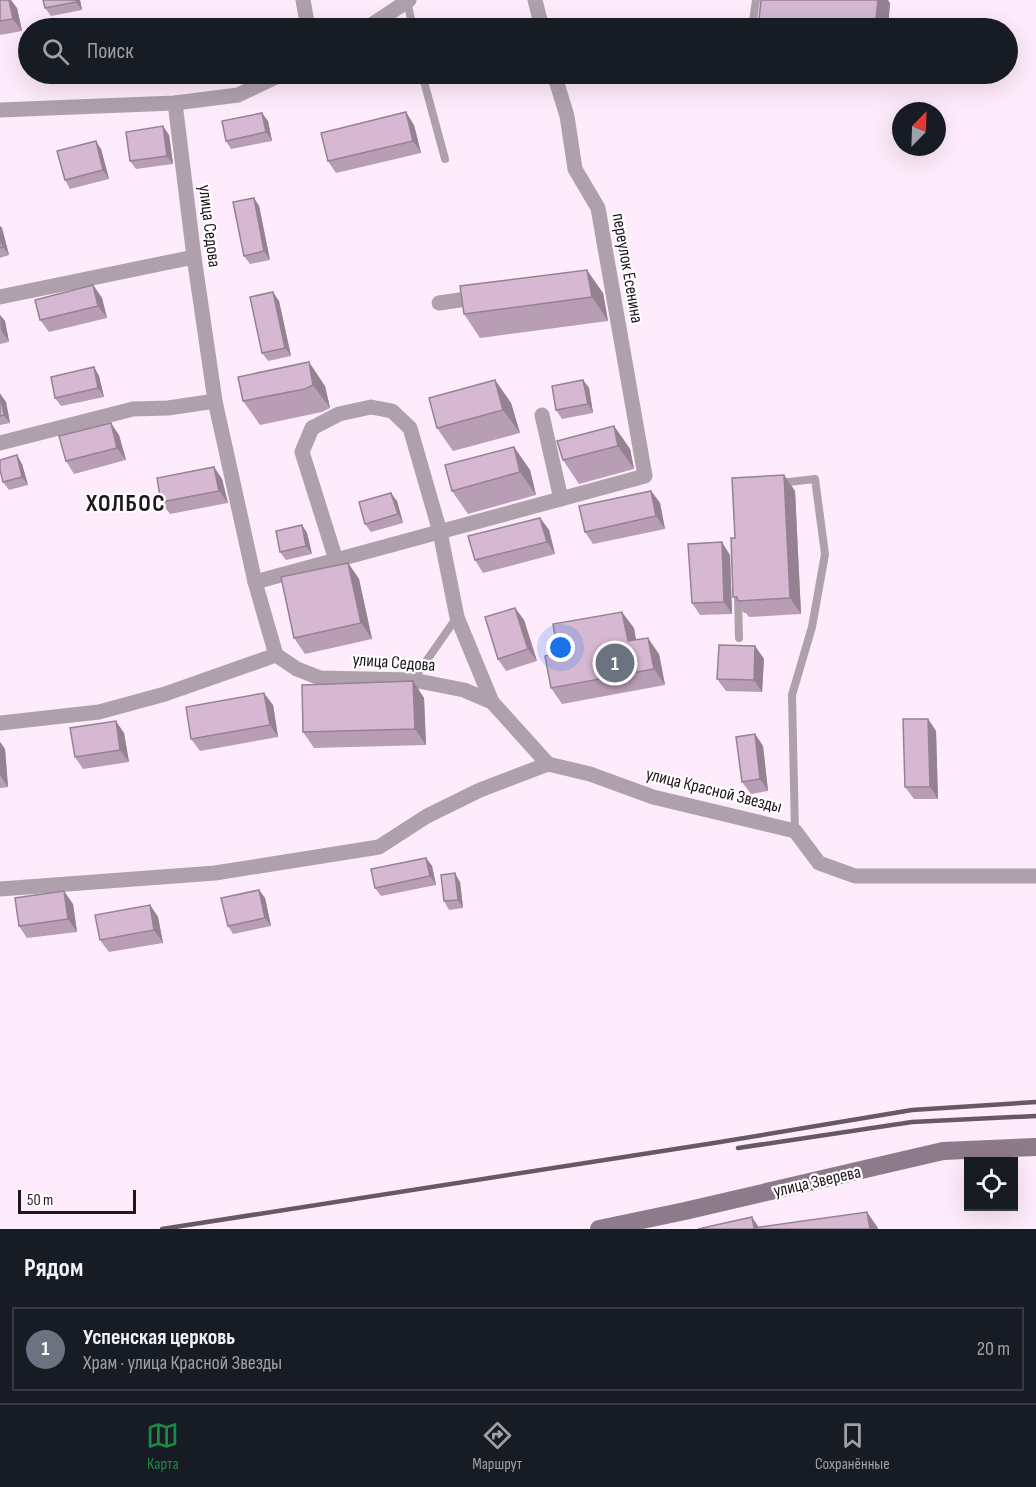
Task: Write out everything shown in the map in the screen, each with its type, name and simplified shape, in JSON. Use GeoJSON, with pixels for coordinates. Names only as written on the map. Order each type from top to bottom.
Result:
{"type":"FeatureCollection","features":[{"type":"Feature","properties":{"kind":"main road","name":"улица Зверева"},"geometry":{"type":"LineString","coordinates":[[599,1229],[943,1151],[1036,1147]]}},
{"type":"Feature","properties":{"kind":"street"},"geometry":{"type":"LineString","coordinates":[[303,0],[306,18]]}},
{"type":"Feature","properties":{"kind":"street"},"geometry":{"type":"LineString","coordinates":[[535,0],[540,18]]}},
{"type":"Feature","properties":{"kind":"street"},"geometry":{"type":"LineString","coordinates":[[382,18],[408,1]]}},
{"type":"Feature","properties":{"kind":"street"},"geometry":{"type":"LineString","coordinates":[[0,110],[175,103],[238,95],[261,84]]}},
{"type":"Feature","properties":{"kind":"street","name":"переулок Есенина"},"geometry":{"type":"LineString","coordinates":[[557,84],[567,116],[575,169],[598,208],[605,280],[645,476],[561,499]]}},
{"type":"Feature","properties":{"kind":"street","name":"улица Седова"},"geometry":{"type":"LineString","coordinates":[[175,103],[215,401],[255,582],[276,656],[297,669],[320,678],[413,680],[464,690],[492,702],[548,764]]}},
{"type":"Feature","properties":{"kind":"street"},"geometry":{"type":"LineString","coordinates":[[0,297],[194,257]]}},
{"type":"Feature","properties":{"kind":"street"},"geometry":{"type":"LineString","coordinates":[[439,303],[496,295]]}},
{"type":"Feature","properties":{"kind":"street"},"geometry":{"type":"LineString","coordinates":[[0,443],[133,409],[168,408],[215,401]]}},
{"type":"Feature","properties":{"kind":"street"},"geometry":{"type":"LineString","coordinates":[[336,560],[302,452],[312,428],[339,414],[371,407],[392,411],[411,428],[440,532],[457,617],[492,702]]}},
{"type":"Feature","properties":{"kind":"street"},"geometry":{"type":"LineString","coordinates":[[255,582],[561,499],[542,415]]}},
{"type":"Feature","properties":{"kind":"street"},"geometry":{"type":"LineString","coordinates":[[0,723],[99,712],[165,694],[276,656]]}},
{"type":"Feature","properties":{"kind":"street"},"geometry":{"type":"LineString","coordinates":[[0,889],[215,873],[379,847],[437,810],[480,790],[548,764]]}},
{"type":"Feature","properties":{"kind":"street","name":"улица Красной Звезды"},"geometry":{"type":"LineString","coordinates":[[548,764],[590,774],[653,797],[795,831],[819,863],[855,876],[1036,876]]}},
{"type":"Feature","properties":{"kind":"lane"},"geometry":{"type":"LineString","coordinates":[[753,18],[756,0]]}},
{"type":"Feature","properties":{"kind":"lane"},"geometry":{"type":"LineString","coordinates":[[408,1],[411,18]]}},
{"type":"Feature","properties":{"kind":"lane"},"geometry":{"type":"LineString","coordinates":[[425,84],[445,159]]}},
{"type":"Feature","properties":{"kind":"lane"},"geometry":{"type":"LineString","coordinates":[[768,484],[815,479],[825,554],[812,627],[792,695],[795,831]]}},
{"type":"Feature","properties":{"kind":"lane"},"geometry":{"type":"LineString","coordinates":[[737,581],[739,638]]}},
{"type":"Feature","properties":{"kind":"lane"},"geometry":{"type":"LineString","coordinates":[[413,680],[457,617]]}},
{"type":"Feature","properties":{"kind":"building"},"geometry":{"type":"Polygon","coordinates":[[[0,0],[9,0],[13,19],[0,21],[0,0]]]}},
{"type":"Feature","properties":{"kind":"building"},"geometry":{"type":"Polygon","coordinates":[[[43,0],[76,0],[76,2],[45,8],[43,0]]]}},
{"type":"Feature","properties":{"kind":"building"},"geometry":{"type":"Polygon","coordinates":[[[761,0],[878,0],[876,18],[759,18],[761,0]]]}},
{"type":"Feature","properties":{"kind":"building"},"geometry":{"type":"Polygon","coordinates":[[[406,112],[413,141],[328,161],[321,133],[406,112]]]}},
{"type":"Feature","properties":{"kind":"building"},"geometry":{"type":"Polygon","coordinates":[[[262,113],[266,132],[226,141],[222,121],[262,113]]]}},
{"type":"Feature","properties":{"kind":"building"},"geometry":{"type":"Polygon","coordinates":[[[163,126],[167,156],[130,161],[126,132],[163,126]]]}},
{"type":"Feature","properties":{"kind":"building"},"geometry":{"type":"Polygon","coordinates":[[[96,141],[103,170],[65,180],[57,151],[96,141]]]}},
{"type":"Feature","properties":{"kind":"building"},"geometry":{"type":"Polygon","coordinates":[[[254,198],[264,251],[244,256],[233,202],[254,198]]]}},
{"type":"Feature","properties":{"kind":"building"},"geometry":{"type":"Polygon","coordinates":[[[587,270],[592,297],[464,314],[460,286],[587,270]]]}},
{"type":"Feature","properties":{"kind":"building"},"geometry":{"type":"Polygon","coordinates":[[[93,285],[98,306],[40,320],[35,300],[93,285]]]}},
{"type":"Feature","properties":{"kind":"building"},"geometry":{"type":"Polygon","coordinates":[[[273,292],[285,348],[262,353],[250,297],[273,292]]]}},
{"type":"Feature","properties":{"kind":"building"},"geometry":{"type":"Polygon","coordinates":[[[309,362],[313,385],[305,389],[243,401],[238,377],[309,362]]]}},
{"type":"Feature","properties":{"kind":"building"},"geometry":{"type":"Polygon","coordinates":[[[94,367],[98,388],[55,398],[51,377],[94,367]]]}},
{"type":"Feature","properties":{"kind":"building"},"geometry":{"type":"Polygon","coordinates":[[[495,380],[503,410],[437,428],[429,398],[495,380]]]}},
{"type":"Feature","properties":{"kind":"building"},"geometry":{"type":"Polygon","coordinates":[[[583,380],[588,404],[556,410],[552,386],[583,380]]]}},
{"type":"Feature","properties":{"kind":"building"},"geometry":{"type":"Polygon","coordinates":[[[0,394],[4,415],[0,416],[0,394]]]}},
{"type":"Feature","properties":{"kind":"building"},"geometry":{"type":"Polygon","coordinates":[[[111,423],[117,448],[66,461],[59,436],[111,423]]]}},
{"type":"Feature","properties":{"kind":"building"},"geometry":{"type":"Polygon","coordinates":[[[614,426],[618,446],[563,460],[557,441],[614,426]]]}},
{"type":"Feature","properties":{"kind":"building"},"geometry":{"type":"Polygon","coordinates":[[[514,447],[520,472],[452,491],[445,465],[514,447]]]}},
{"type":"Feature","properties":{"kind":"building"},"geometry":{"type":"Polygon","coordinates":[[[17,455],[22,477],[3,482],[0,460],[17,455]]]}},
{"type":"Feature","properties":{"kind":"building"},"geometry":{"type":"Polygon","coordinates":[[[214,467],[219,491],[161,502],[157,478],[214,467]]]}},
{"type":"Feature","properties":{"kind":"building"},"geometry":{"type":"Polygon","coordinates":[[[784,475],[790,598],[738,601],[737,597],[733,597],[731,538],[735,538],[732,478],[784,475]]]}},
{"type":"Feature","properties":{"kind":"building"},"geometry":{"type":"Polygon","coordinates":[[[651,491],[656,516],[585,532],[579,506],[651,491]]]}},
{"type":"Feature","properties":{"kind":"building"},"geometry":{"type":"Polygon","coordinates":[[[391,493],[398,514],[365,524],[359,502],[391,493]]]}},
{"type":"Feature","properties":{"kind":"building"},"geometry":{"type":"Polygon","coordinates":[[[540,518],[547,542],[475,560],[468,536],[540,518]]]}},
{"type":"Feature","properties":{"kind":"building"},"geometry":{"type":"Polygon","coordinates":[[[302,525],[306,546],[280,552],[276,531],[302,525]]]}},
{"type":"Feature","properties":{"kind":"building"},"geometry":{"type":"Polygon","coordinates":[[[722,542],[724,602],[692,603],[688,544],[722,542]]]}},
{"type":"Feature","properties":{"kind":"building"},"geometry":{"type":"Polygon","coordinates":[[[348,563],[361,623],[294,638],[281,577],[348,563]]]}},
{"type":"Feature","properties":{"kind":"building"},"geometry":{"type":"Polygon","coordinates":[[[515,608],[528,649],[498,659],[485,617],[515,608]]]}},
{"type":"Feature","properties":{"kind":"building"},"geometry":{"type":"Polygon","coordinates":[[[622,612],[628,641],[648,638],[654,669],[551,688],[545,656],[558,653],[553,624],[622,612]]]}},
{"type":"Feature","properties":{"kind":"building"},"geometry":{"type":"Polygon","coordinates":[[[719,645],[755,646],[754,680],[717,679],[719,645]]]}},
{"type":"Feature","properties":{"kind":"building"},"geometry":{"type":"Polygon","coordinates":[[[413,681],[415,729],[303,732],[302,685],[413,681]]]}},
{"type":"Feature","properties":{"kind":"building"},"geometry":{"type":"Polygon","coordinates":[[[264,693],[270,725],[191,739],[186,707],[264,693]]]}},
{"type":"Feature","properties":{"kind":"building"},"geometry":{"type":"Polygon","coordinates":[[[903,719],[928,719],[930,787],[905,787],[903,719]]]}},
{"type":"Feature","properties":{"kind":"building"},"geometry":{"type":"Polygon","coordinates":[[[116,721],[120,750],[75,757],[70,728],[116,721]]]}},
{"type":"Feature","properties":{"kind":"building"},"geometry":{"type":"Polygon","coordinates":[[[755,734],[760,779],[742,782],[736,737],[755,734]]]}},
{"type":"Feature","properties":{"kind":"building"},"geometry":{"type":"Polygon","coordinates":[[[426,858],[430,876],[375,888],[371,869],[426,858]]]}},
{"type":"Feature","properties":{"kind":"building"},"geometry":{"type":"Polygon","coordinates":[[[455,873],[458,900],[444,901],[441,875],[455,873]]]}},
{"type":"Feature","properties":{"kind":"building"},"geometry":{"type":"Polygon","coordinates":[[[259,890],[265,918],[228,926],[221,898],[259,890]]]}},
{"type":"Feature","properties":{"kind":"building"},"geometry":{"type":"Polygon","coordinates":[[[64,891],[68,919],[19,926],[15,898],[64,891]]]}},
{"type":"Feature","properties":{"kind":"building"},"geometry":{"type":"Polygon","coordinates":[[[150,905],[154,930],[100,940],[95,915],[150,905]]]}},
{"type":"Feature","properties":{"kind":"building"},"geometry":{"type":"Polygon","coordinates":[[[867,1212],[870,1229],[698,1229],[752,1217],[754,1228],[867,1212]]]}},
{"type":"Feature","properties":{"kind":"railway"},"geometry":{"type":"LineString","coordinates":[[162,1229],[912,1110],[1036,1102]]}},
{"type":"Feature","properties":{"kind":"railway"},"geometry":{"type":"LineString","coordinates":[[738,1148],[912,1122],[1036,1116]]}},
{"type":"Feature","properties":{"kind":"place","name":"Успенская церковь"},"geometry":{"type":"Point","coordinates":[615,663]}},
{"type":"Feature","properties":{"kind":"district","name":"ХОЛБОС"},"geometry":{"type":"Point","coordinates":[126,503]}}]}
